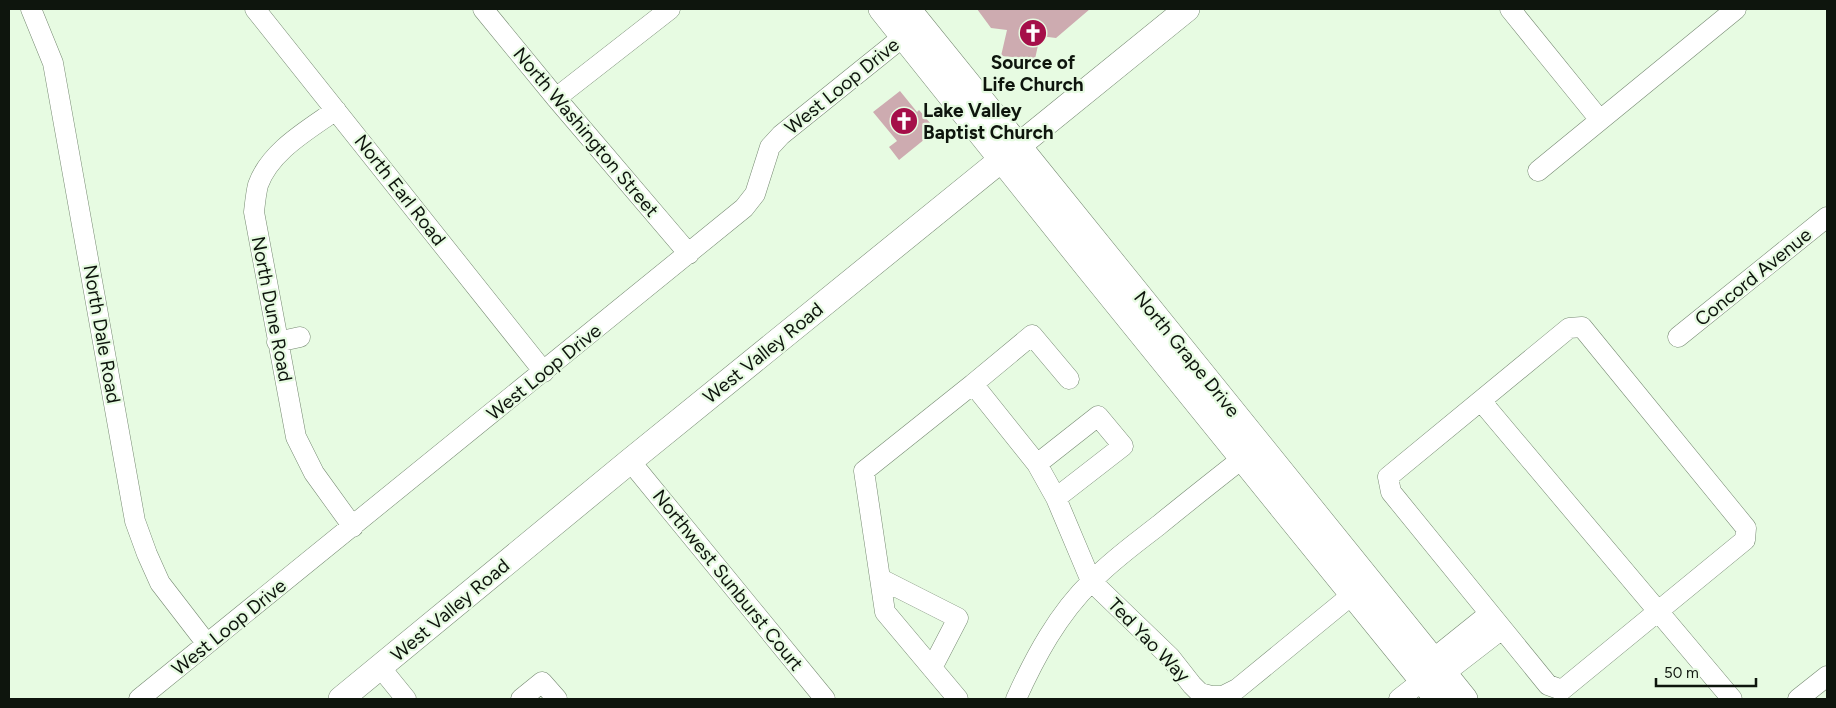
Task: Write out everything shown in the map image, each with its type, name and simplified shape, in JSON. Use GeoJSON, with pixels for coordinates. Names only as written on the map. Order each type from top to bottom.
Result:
{"type":"FeatureCollection","features":[{"type":"Feature","properties":{"kind":"main road","name":"North Grape Drive"},"geometry":{"type":"LineString","coordinates":[[881,9],[910,23],[1243,458],[1353,594],[1434,678],[1465,699]]}},
{"type":"Feature","properties":{"kind":"main road","name":"West Valley Road"},"geometry":{"type":"LineString","coordinates":[[341,699],[630,461],[1187,9]]}},
{"type":"Feature","properties":{"kind":"main road","name":"North Grape Drive"},"geometry":{"type":"LineString","coordinates":[[1009,152],[1434,678]]}},
{"type":"Feature","properties":{"kind":"street","name":"North Dale Road"},"geometry":{"type":"LineString","coordinates":[[31,9],[53,63],[136,521],[146,554],[160,583],[207,644]]}},
{"type":"Feature","properties":{"kind":"street","name":"North Earl Road"},"geometry":{"type":"LineString","coordinates":[[254,9],[544,372]]}},
{"type":"Feature","properties":{"kind":"street","name":"North Washington Street"},"geometry":{"type":"LineString","coordinates":[[483,9],[689,254]]}},
{"type":"Feature","properties":{"kind":"street"},"geometry":{"type":"LineString","coordinates":[[556,98],[670,9]]}},
{"type":"Feature","properties":{"kind":"street"},"geometry":{"type":"LineString","coordinates":[[1510,9],[1600,120]]}},
{"type":"Feature","properties":{"kind":"street"},"geometry":{"type":"LineString","coordinates":[[1538,171],[1725,12]]}},
{"type":"Feature","properties":{"kind":"street","name":"West Loop Drive"},"geometry":{"type":"LineString","coordinates":[[139,699],[744,208],[755,194],[770,148],[781,135],[910,23]]}},
{"type":"Feature","properties":{"kind":"street","name":"North Dune Road"},"geometry":{"type":"LineString","coordinates":[[336,110],[286,147],[272,160],[258,184],[254,212],[296,437],[314,473],[353,527]]}},
{"type":"Feature","properties":{"kind":"street","name":"Concord Avenue"},"geometry":{"type":"LineString","coordinates":[[1678,337],[1827,218]]}},
{"type":"Feature","properties":{"kind":"street"},"geometry":{"type":"LineString","coordinates":[[1582,327],[1753,535],[1562,690],[1555,693],[1382,483],[1481,401],[1569,328],[1582,327]]}},
{"type":"Feature","properties":{"kind":"street"},"geometry":{"type":"LineString","coordinates":[[958,699],[885,612],[864,471],[1032,335],[1069,379]]}},
{"type":"Feature","properties":{"kind":"street"},"geometry":{"type":"LineString","coordinates":[[277,342],[300,337]]}},
{"type":"Feature","properties":{"kind":"street"},"geometry":{"type":"LineString","coordinates":[[973,384],[1037,464],[1056,498],[1091,581]]}},
{"type":"Feature","properties":{"kind":"street"},"geometry":{"type":"LineString","coordinates":[[1481,401],[1732,699]]}},
{"type":"Feature","properties":{"kind":"street"},"geometry":{"type":"LineString","coordinates":[[1037,464],[1098,416],[1123,446],[1056,498]]}},
{"type":"Feature","properties":{"kind":"street"},"geometry":{"type":"LineString","coordinates":[[1016,699],[1028,672],[1046,640],[1073,602],[1091,581],[1125,551],[1243,458]]}},
{"type":"Feature","properties":{"kind":"street","name":"Northwest Sunburst Court"},"geometry":{"type":"LineString","coordinates":[[630,461],[826,699]]}},
{"type":"Feature","properties":{"kind":"street"},"geometry":{"type":"LineString","coordinates":[[880,579],[958,618],[932,668]]}},
{"type":"Feature","properties":{"kind":"street","name":"Ted Yao Way"},"geometry":{"type":"LineString","coordinates":[[1091,581],[1170,657],[1192,685],[1200,692],[1218,698],[1237,689],[1353,594]]}},
{"type":"Feature","properties":{"kind":"street"},"geometry":{"type":"LineString","coordinates":[[1399,699],[1434,678],[1496,622]]}},
{"type":"Feature","properties":{"kind":"street"},"geometry":{"type":"LineString","coordinates":[[380,668],[406,699]]}},
{"type":"Feature","properties":{"kind":"street"},"geometry":{"type":"LineString","coordinates":[[1798,699],[1827,676]]}},
{"type":"Feature","properties":{"kind":"street"},"geometry":{"type":"LineString","coordinates":[[521,699],[542,677],[557,699]]}},
{"type":"Feature","properties":{"kind":"building","name":"Source of Life Church"},"geometry":{"type":"Polygon","coordinates":[[[977,9],[1090,9],[1056,38],[1040,36],[1035,59],[1001,56],[1007,30],[991,28],[977,9]]]}},
{"type":"Feature","properties":{"kind":"building","name":"Lake Valley Baptist Church"},"geometry":{"type":"Polygon","coordinates":[[[900,91],[917,112],[919,110],[936,130],[899,160],[889,147],[897,141],[873,112],[900,91]]]}},
{"type":"Feature","properties":{"kind":"place","name":"Source of Life Church"},"geometry":{"type":"Point","coordinates":[1033,33]}},
{"type":"Feature","properties":{"kind":"place","name":"Lake Valley Baptist Church"},"geometry":{"type":"Point","coordinates":[904,121]}}]}
